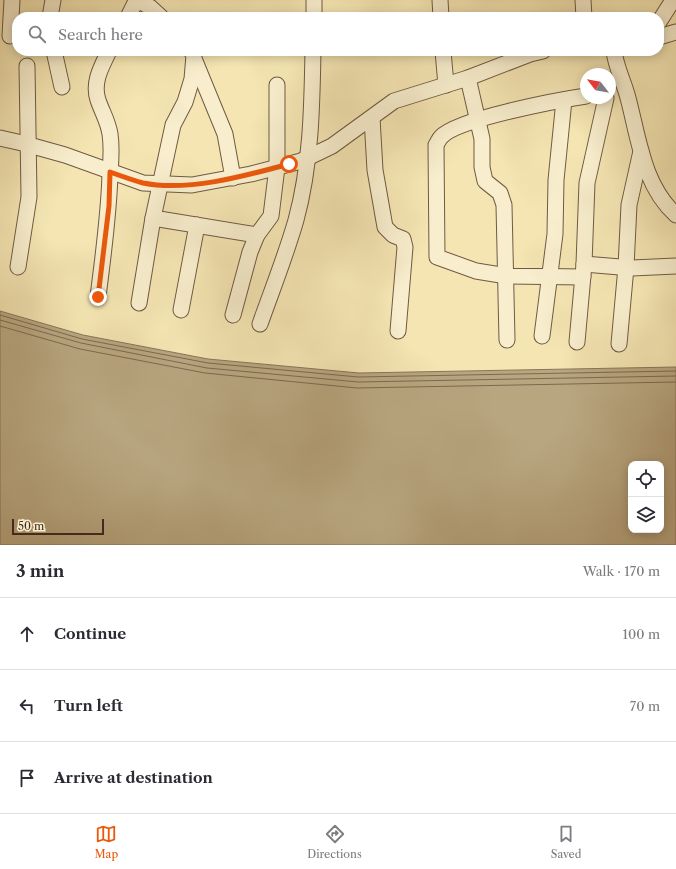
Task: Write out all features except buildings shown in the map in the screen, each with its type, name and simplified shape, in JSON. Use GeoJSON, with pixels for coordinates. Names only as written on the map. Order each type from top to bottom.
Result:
{"type":"FeatureCollection","features":[{"type":"Feature","properties":{"kind":"street"},"geometry":{"type":"LineString","coordinates":[[9,36],[12,0]]}},
{"type":"Feature","properties":{"kind":"street"},"geometry":{"type":"LineString","coordinates":[[51,12],[53,0]]}},
{"type":"Feature","properties":{"kind":"street"},"geometry":{"type":"LineString","coordinates":[[314,0],[314,12]]}},
{"type":"Feature","properties":{"kind":"street"},"geometry":{"type":"LineString","coordinates":[[440,0],[441,12]]}},
{"type":"Feature","properties":{"kind":"street"},"geometry":{"type":"LineString","coordinates":[[583,0],[584,12]]}},
{"type":"Feature","properties":{"kind":"street"},"geometry":{"type":"LineString","coordinates":[[664,14],[673,0]]}},
{"type":"Feature","properties":{"kind":"street"},"geometry":{"type":"LineString","coordinates":[[131,12],[137,1],[150,7],[156,12]]}},
{"type":"Feature","properties":{"kind":"street"},"geometry":{"type":"LineString","coordinates":[[664,36],[676,32]]}},
{"type":"Feature","properties":{"kind":"street"},"geometry":{"type":"LineString","coordinates":[[55,56],[62,87]]}},
{"type":"Feature","properties":{"kind":"street"},"geometry":{"type":"LineString","coordinates":[[98,297],[109,206],[110,135],[106,116],[98,99],[96,86],[98,72],[106,56]]}},
{"type":"Feature","properties":{"kind":"street"},"geometry":{"type":"LineString","coordinates":[[193,56],[225,134],[233,178]]}},
{"type":"Feature","properties":{"kind":"street"},"geometry":{"type":"LineString","coordinates":[[139,304],[159,184],[173,125],[185,102],[192,79],[193,56]]}},
{"type":"Feature","properties":{"kind":"street"},"geometry":{"type":"LineString","coordinates":[[260,324],[296,220],[307,158],[312,114],[313,56]]}},
{"type":"Feature","properties":{"kind":"street"},"geometry":{"type":"LineString","coordinates":[[443,56],[446,85]]}},
{"type":"Feature","properties":{"kind":"street"},"geometry":{"type":"LineString","coordinates":[[0,138],[66,156],[143,183],[192,185],[233,178],[307,158],[332,146],[394,101],[468,78],[525,56]]}},
{"type":"Feature","properties":{"kind":"street"},"geometry":{"type":"LineString","coordinates":[[613,68],[615,58]]}},
{"type":"Feature","properties":{"kind":"street"},"geometry":{"type":"LineString","coordinates":[[615,58],[628,96],[641,151],[652,185],[676,215]]}},
{"type":"Feature","properties":{"kind":"street"},"geometry":{"type":"LineString","coordinates":[[18,268],[29,198],[30,145],[28,66]]}},
{"type":"Feature","properties":{"kind":"street"},"geometry":{"type":"LineString","coordinates":[[468,78],[482,140],[482,167],[485,180],[500,193],[504,205],[507,276],[507,340]]}},
{"type":"Feature","properties":{"kind":"street"},"geometry":{"type":"LineString","coordinates":[[233,315],[250,252],[257,235],[271,216],[277,167],[277,85]]}},
{"type":"Feature","properties":{"kind":"street"},"geometry":{"type":"LineString","coordinates":[[580,97],[495,115],[450,130],[441,137],[436,145],[437,257],[476,271],[507,276],[549,277],[584,270],[676,266]]}},
{"type":"Feature","properties":{"kind":"street"},"geometry":{"type":"LineString","coordinates":[[542,336],[555,234],[556,180],[564,100]]}},
{"type":"Feature","properties":{"kind":"street"},"geometry":{"type":"LineString","coordinates":[[578,342],[584,270],[587,183],[605,104]]}},
{"type":"Feature","properties":{"kind":"street"},"geometry":{"type":"LineString","coordinates":[[372,118],[375,170],[385,227],[393,235],[403,240],[405,247],[398,331]]}},
{"type":"Feature","properties":{"kind":"street"},"geometry":{"type":"LineString","coordinates":[[619,344],[626,267],[629,205],[641,151]]}},
{"type":"Feature","properties":{"kind":"street"},"geometry":{"type":"LineString","coordinates":[[153,218],[257,235]]}},
{"type":"Feature","properties":{"kind":"street"},"geometry":{"type":"LineString","coordinates":[[181,310],[197,225]]}},
{"type":"Feature","properties":{"kind":"water"},"geometry":{"type":"Polygon","coordinates":[[[0,311],[83,335],[208,359],[359,373],[676,367],[676,545],[0,545],[0,311]]]}},
{"type":"Feature","properties":{"kind":"route"},"geometry":{"type":"LineString","coordinates":[[98,297],[109,206],[110,172],[143,183],[192,185],[251,174],[289,164]]}}]}
